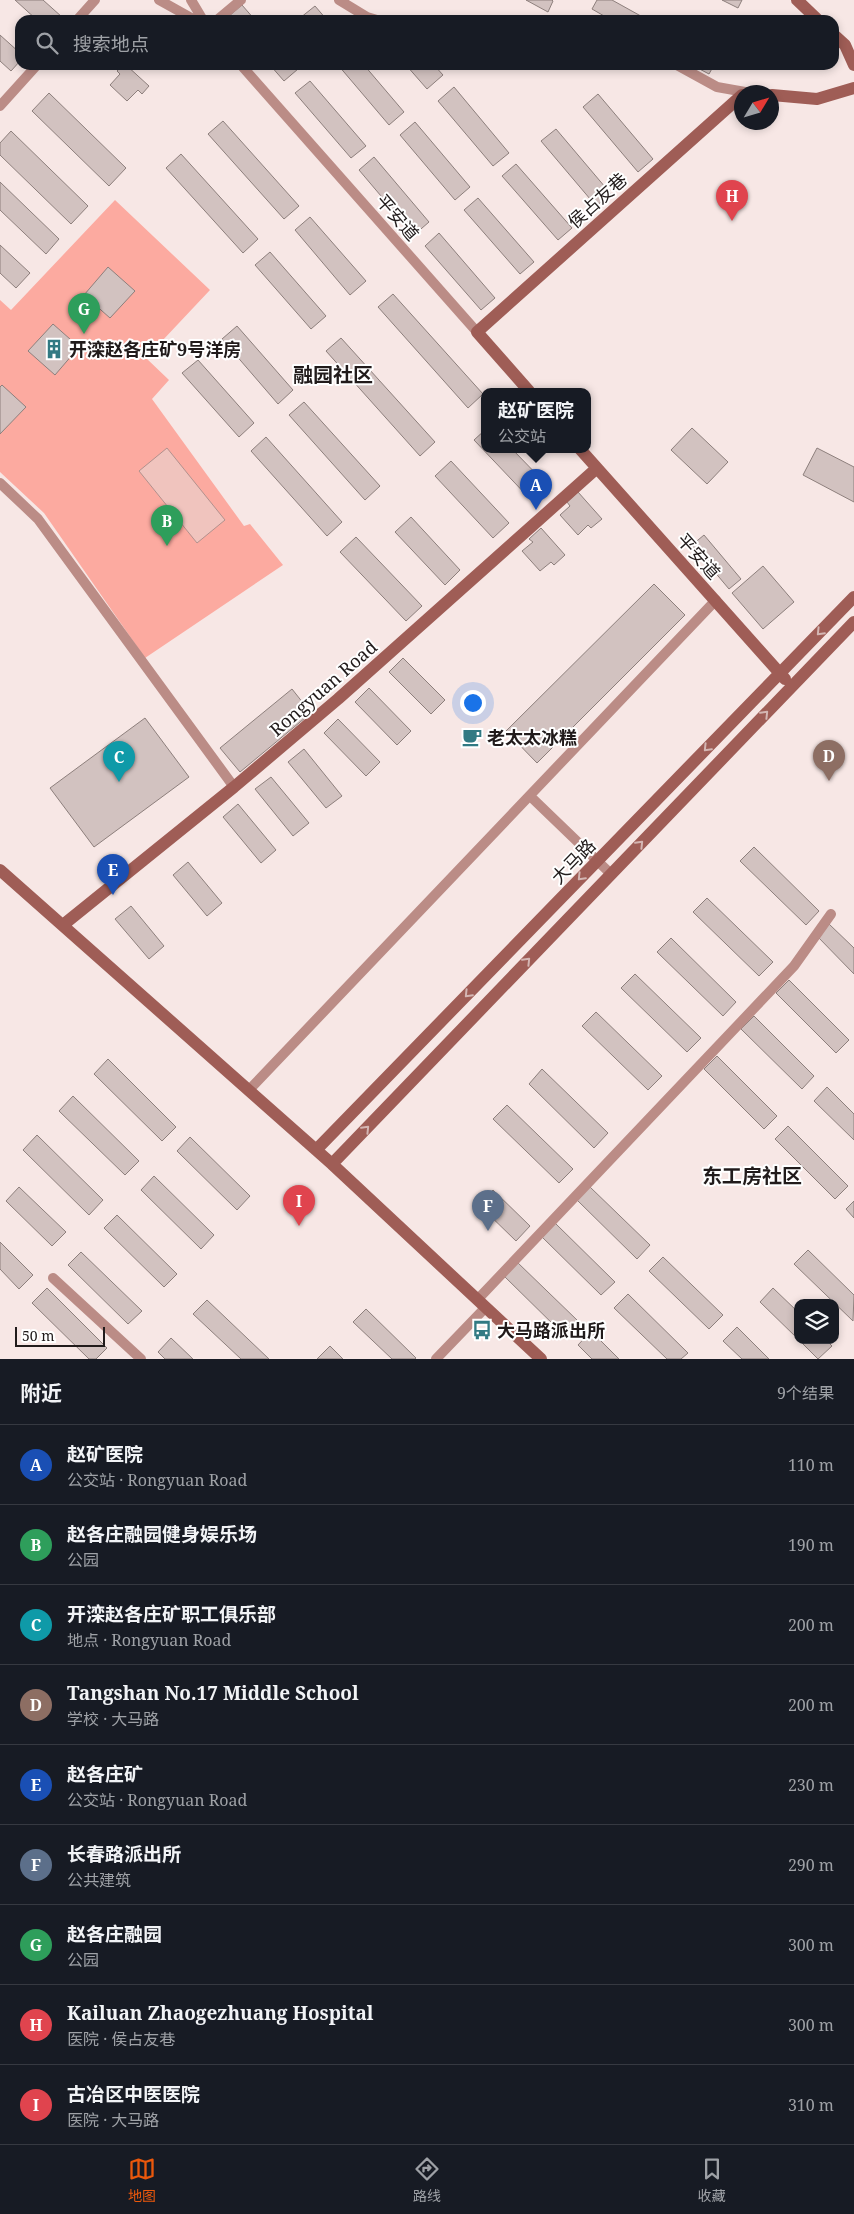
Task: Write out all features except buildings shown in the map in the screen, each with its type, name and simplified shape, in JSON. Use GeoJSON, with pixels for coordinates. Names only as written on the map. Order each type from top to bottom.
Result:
{"type":"FeatureCollection","features":[{"type":"Feature","properties":{"kind":"street"},"geometry":{"type":"LineString","coordinates":[[82,15],[95,0]]}},
{"type":"Feature","properties":{"kind":"street"},"geometry":{"type":"LineString","coordinates":[[159,0],[186,15]]}},
{"type":"Feature","properties":{"kind":"street"},"geometry":{"type":"LineString","coordinates":[[191,0],[201,15]]}},
{"type":"Feature","properties":{"kind":"street"},"geometry":{"type":"LineString","coordinates":[[223,15],[241,0]]}},
{"type":"Feature","properties":{"kind":"street"},"geometry":{"type":"LineString","coordinates":[[339,0],[364,15]]}},
{"type":"Feature","properties":{"kind":"street"},"geometry":{"type":"LineString","coordinates":[[797,0],[813,15]]}},
{"type":"Feature","properties":{"kind":"street"},"geometry":{"type":"LineString","coordinates":[[839,40],[845,45],[854,65]]}},
{"type":"Feature","properties":{"kind":"street"},"geometry":{"type":"LineString","coordinates":[[0,106],[32,70]]}},
{"type":"Feature","properties":{"kind":"street","name":"平安道"},"geometry":{"type":"LineString","coordinates":[[245,70],[526,388]]}},
{"type":"Feature","properties":{"kind":"street"},"geometry":{"type":"LineString","coordinates":[[686,70],[717,87],[734,90]]}},
{"type":"Feature","properties":{"kind":"street"},"geometry":{"type":"LineString","coordinates":[[779,96],[817,100],[854,88]]}},
{"type":"Feature","properties":{"kind":"street","name":"侯占友巷"},"geometry":{"type":"LineString","coordinates":[[477,332],[734,102]]}},
{"type":"Feature","properties":{"kind":"street","name":"平安道"},"geometry":{"type":"LineString","coordinates":[[584,453],[780,672],[791,688]]}},
{"type":"Feature","properties":{"kind":"street","name":"Rongyuan Road"},"geometry":{"type":"LineString","coordinates":[[63,925],[234,787],[338,699],[597,468]]}},
{"type":"Feature","properties":{"kind":"street"},"geometry":{"type":"LineString","coordinates":[[0,484],[38,519],[234,787]]}},
{"type":"Feature","properties":{"kind":"street","name":"大马路"},"geometry":{"type":"LineString","coordinates":[[316,1150],[854,597]]}},
{"type":"Feature","properties":{"kind":"street"},"geometry":{"type":"LineString","coordinates":[[249,1090],[716,600]]}},
{"type":"Feature","properties":{"kind":"street","name":"大马路"},"geometry":{"type":"LineString","coordinates":[[332,1164],[854,622]]}},
{"type":"Feature","properties":{"kind":"street"},"geometry":{"type":"LineString","coordinates":[[530,796],[611,874]]}},
{"type":"Feature","properties":{"kind":"street"},"geometry":{"type":"LineString","coordinates":[[0,870],[332,1164],[542,1359]]}},
{"type":"Feature","properties":{"kind":"street"},"geometry":{"type":"LineString","coordinates":[[436,1359],[482,1303],[794,966],[831,914]]}},
{"type":"Feature","properties":{"kind":"street"},"geometry":{"type":"LineString","coordinates":[[53,1278],[141,1359]]}},
{"type":"Feature","properties":{"kind":"shaded area"},"geometry":{"type":"Polygon","coordinates":[[[115,200],[210,290],[146,358],[169,380],[152,399],[244,526],[250,524],[283,565],[145,658],[44,513],[0,472],[0,300],[11,310],[115,200]]]}},
{"type":"Feature","properties":{"kind":"shaded area"},"geometry":{"type":"Polygon","coordinates":[[[167,448],[225,520],[197,543],[139,471],[167,448]]]}},
{"type":"Feature","properties":{"kind":"place","name":"Kailuan Zhaogezhuang Hospital"},"geometry":{"type":"Point","coordinates":[732,221]}},
{"type":"Feature","properties":{"kind":"place","name":"赵各庄融园"},"geometry":{"type":"Point","coordinates":[84,334]}},
{"type":"Feature","properties":{"kind":"place","name":"开滦赵各庄矿9号洋房"},"geometry":{"type":"Point","coordinates":[54,349]}},
{"type":"Feature","properties":{"kind":"place","name":"赵矿医院"},"geometry":{"type":"Point","coordinates":[536,510]}},
{"type":"Feature","properties":{"kind":"place","name":"赵各庄融园健身娱乐场"},"geometry":{"type":"Point","coordinates":[167,546]}},
{"type":"Feature","properties":{"kind":"place","name":"老太太冰糕"},"geometry":{"type":"Point","coordinates":[472,737]}},
{"type":"Feature","properties":{"kind":"place","name":"Tangshan No.17 Middle School"},"geometry":{"type":"Point","coordinates":[829,781]}},
{"type":"Feature","properties":{"kind":"place","name":"开滦赵各庄矿职工俱乐部"},"geometry":{"type":"Point","coordinates":[119,782]}},
{"type":"Feature","properties":{"kind":"place","name":"赵各庄矿"},"geometry":{"type":"Point","coordinates":[113,895]}},
{"type":"Feature","properties":{"kind":"place","name":"古冶区中医医院"},"geometry":{"type":"Point","coordinates":[299,1226]}},
{"type":"Feature","properties":{"kind":"place","name":"长春路派出所"},"geometry":{"type":"Point","coordinates":[488,1231]}},
{"type":"Feature","properties":{"kind":"place","name":"大马路派出所"},"geometry":{"type":"Point","coordinates":[482,1330]}},
{"type":"Feature","properties":{"kind":"district","name":"融园社区"},"geometry":{"type":"Point","coordinates":[333,374]}},
{"type":"Feature","properties":{"kind":"district","name":"东工房社区"},"geometry":{"type":"Point","coordinates":[752,1175]}}]}
